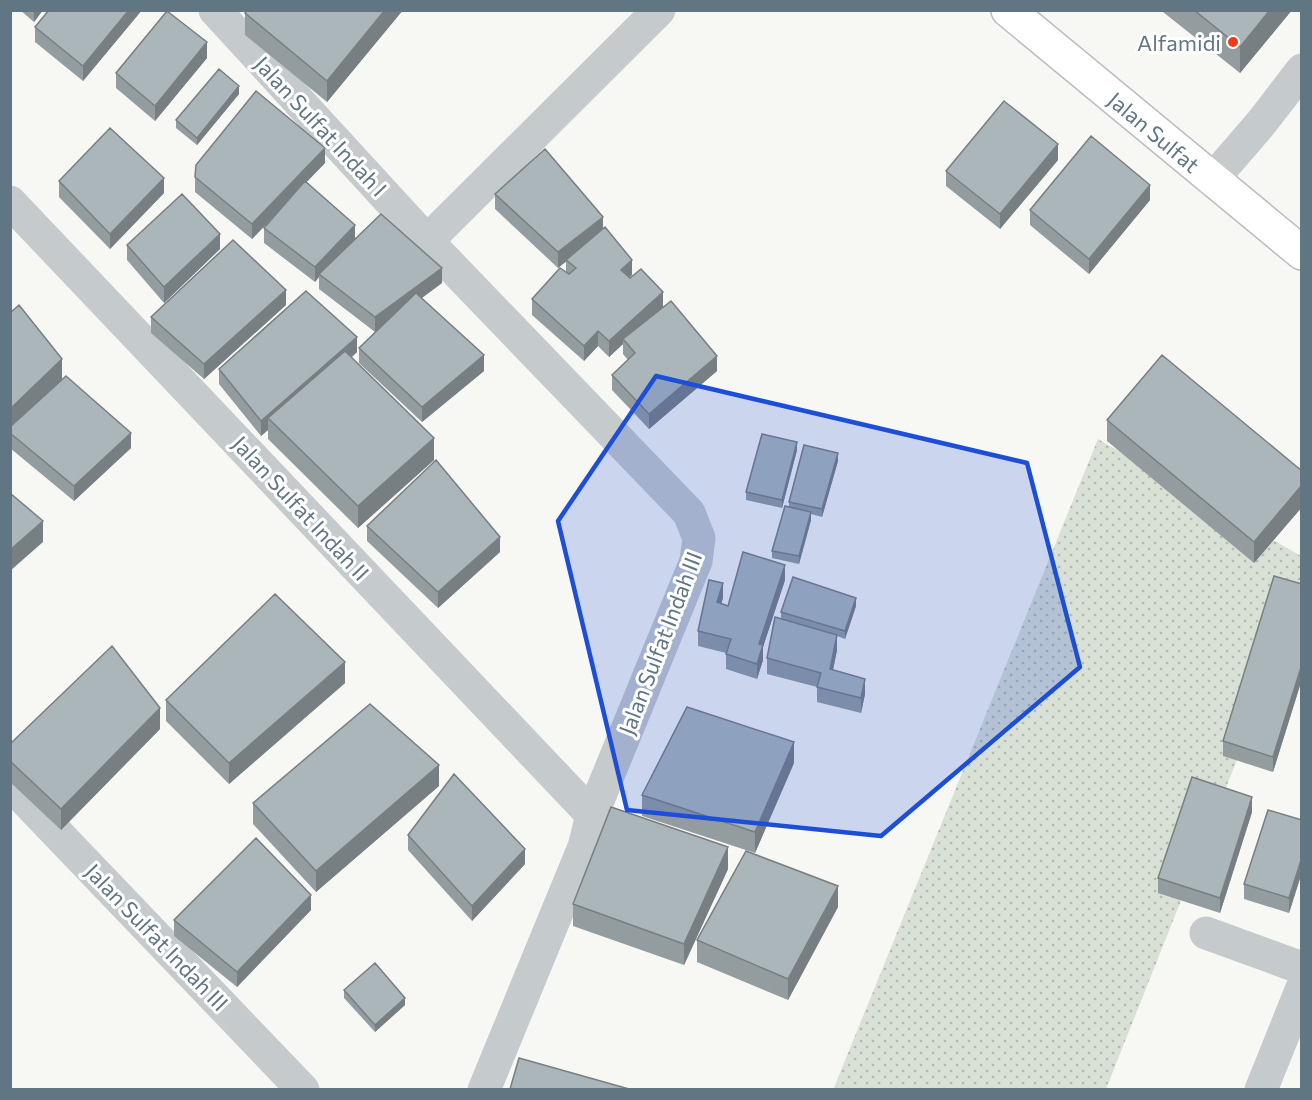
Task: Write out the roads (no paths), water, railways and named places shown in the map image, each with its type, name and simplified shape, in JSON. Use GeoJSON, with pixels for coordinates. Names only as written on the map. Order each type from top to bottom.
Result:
{"type":"FeatureCollection","features":[{"type":"Feature","properties":{"kind":"main road","name":"Jalan Sulfat"},"geometry":{"type":"LineString","coordinates":[[1008,10],[1302,253]]}},
{"type":"Feature","properties":{"kind":"street","name":"Jalan Sulfat Indah I"},"geometry":{"type":"LineString","coordinates":[[215,10],[426,241]]}},
{"type":"Feature","properties":{"kind":"street"},"geometry":{"type":"LineString","coordinates":[[426,241],[659,10]]}},
{"type":"Feature","properties":{"kind":"street"},"geometry":{"type":"LineString","coordinates":[[1212,180],[1262,122],[1302,70]]}},
{"type":"Feature","properties":{"kind":"street","name":"Jalan Sulfat Indah II"},"geometry":{"type":"LineString","coordinates":[[10,202],[592,815]]}},
{"type":"Feature","properties":{"kind":"street","name":"Jalan Sulfat Indah III"},"geometry":{"type":"LineString","coordinates":[[426,241],[689,513],[699,538],[696,561],[592,815],[584,847],[484,1089]]}},
{"type":"Feature","properties":{"kind":"street","name":"Jalan Sulfat Indah III"},"geometry":{"type":"LineString","coordinates":[[10,784],[303,1089]]}},
{"type":"Feature","properties":{"kind":"street"},"geometry":{"type":"LineString","coordinates":[[1206,933],[1302,968]]}},
{"type":"Feature","properties":{"kind":"street"},"geometry":{"type":"LineString","coordinates":[[1261,1089],[1302,988]]}},
{"type":"Feature","properties":{"kind":"place","name":"Alfamidi"},"geometry":{"type":"Point","coordinates":[1233,42]}}]}
